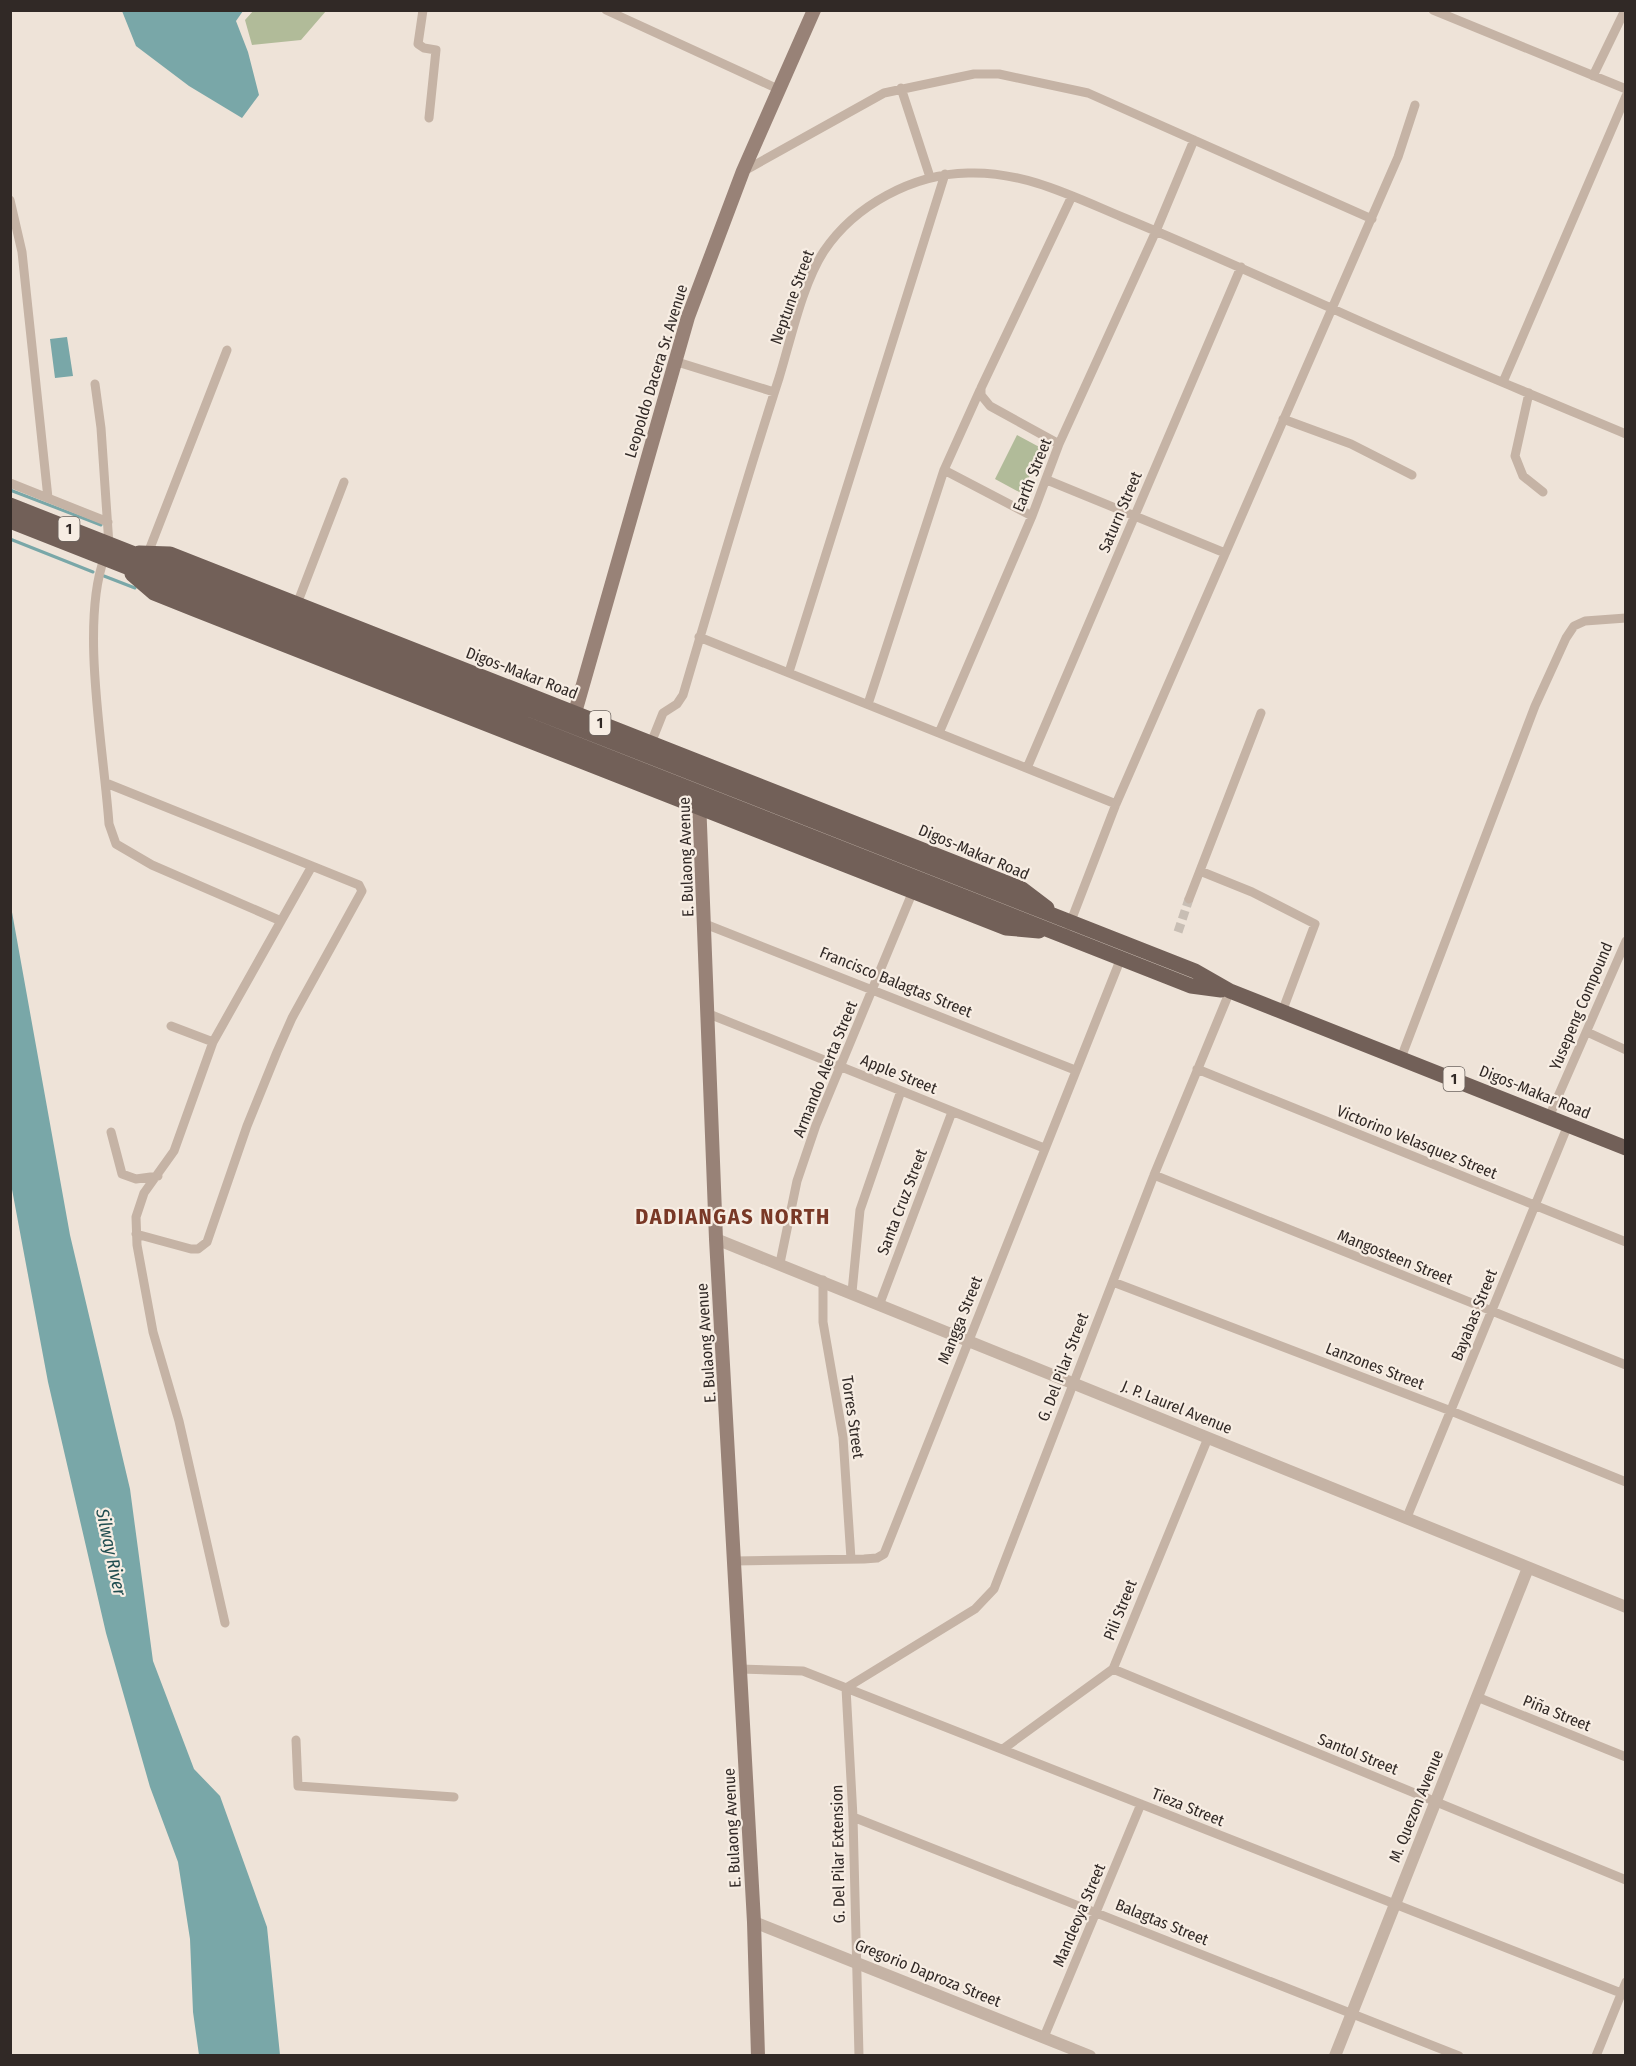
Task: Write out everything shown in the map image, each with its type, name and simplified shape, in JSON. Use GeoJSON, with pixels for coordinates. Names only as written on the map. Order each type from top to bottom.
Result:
{"type":"FeatureCollection","features":[{"type":"Feature","properties":{"kind":"main road","name":"Leopoldo Dacera Sr. Avenue"},"geometry":{"type":"LineString","coordinates":[[563,754],[674,361],[743,171],[814,10]]}},
{"type":"Feature","properties":{"kind":"main road","name":"Digos-Makar Road"},"geometry":{"type":"LineString","coordinates":[[10,505],[124,559],[1064,928],[1195,971],[1230,991],[1626,1148]]}},
{"type":"Feature","properties":{"kind":"main road","name":"Digos-Makar Road"},"geometry":{"type":"LineString","coordinates":[[10,521],[107,552]]}},
{"type":"Feature","properties":{"kind":"main road","name":"Digos-Makar Road"},"geometry":{"type":"LineString","coordinates":[[124,559],[148,553],[170,554],[1022,889],[1064,928],[1121,958],[1191,986],[1230,991]]}},
{"type":"Feature","properties":{"kind":"main road","name":"Digos-Makar Road"},"geometry":{"type":"LineString","coordinates":[[124,559],[154,593],[1006,928],[1064,928]]}},
{"type":"Feature","properties":{"kind":"main road","name":"E. Bulaong Avenue"},"geometry":{"type":"LineString","coordinates":[[699,762],[716,1239],[754,1922],[758,2055]]}},
{"type":"Feature","properties":{"kind":"street"},"geometry":{"type":"LineString","coordinates":[[423,10],[418,44],[424,48],[436,50],[429,118]]}},
{"type":"Feature","properties":{"kind":"street"},"geometry":{"type":"LineString","coordinates":[[606,10],[778,90]]}},
{"type":"Feature","properties":{"kind":"street"},"geometry":{"type":"LineString","coordinates":[[1433,10],[1626,89]]}},
{"type":"Feature","properties":{"kind":"street"},"geometry":{"type":"LineString","coordinates":[[1593,76],[1625,10]]}},
{"type":"Feature","properties":{"kind":"street"},"geometry":{"type":"LineString","coordinates":[[743,171],[853,109],[901,88],[974,74],[999,74],[1088,93],[1372,219]]}},
{"type":"Feature","properties":{"kind":"street"},"geometry":{"type":"LineString","coordinates":[[901,88],[930,177]]}},
{"type":"Feature","properties":{"kind":"street"},"geometry":{"type":"LineString","coordinates":[[1503,382],[1626,96]]}},
{"type":"Feature","properties":{"kind":"street"},"geometry":{"type":"LineString","coordinates":[[1064,928],[1283,419],[1372,219],[1404,142],[1415,105]]}},
{"type":"Feature","properties":{"kind":"street","name":"Earth Street"},"geometry":{"type":"LineString","coordinates":[[939,733],[1047,480],[1059,444],[1156,231],[1194,140]]}},
{"type":"Feature","properties":{"kind":"street"},"geometry":{"type":"LineString","coordinates":[[789,672],[945,174]]}},
{"type":"Feature","properties":{"kind":"street","name":"Neptune Street"},"geometry":{"type":"LineString","coordinates":[[651,743],[663,713],[677,704],[683,695],[774,392],[811,279],[825,250],[849,222],[869,207],[904,186],[930,177],[945,174],[1000,174],[1025,179],[1072,196],[1626,434]]}},
{"type":"Feature","properties":{"kind":"street"},"geometry":{"type":"LineString","coordinates":[[868,704],[944,470],[1072,196]]}},
{"type":"Feature","properties":{"kind":"street"},"geometry":{"type":"LineString","coordinates":[[10,200],[22,252],[48,498]]}},
{"type":"Feature","properties":{"kind":"street","name":"Saturn Street"},"geometry":{"type":"LineString","coordinates":[[1027,768],[1241,267]]}},
{"type":"Feature","properties":{"kind":"street"},"geometry":{"type":"LineString","coordinates":[[148,553],[227,350]]}},
{"type":"Feature","properties":{"kind":"street"},"geometry":{"type":"LineString","coordinates":[[674,361],[774,392]]}},
{"type":"Feature","properties":{"kind":"street"},"geometry":{"type":"LineString","coordinates":[[95,384],[101,428],[108,522],[107,552],[96,587],[94,606],[96,678],[109,824],[116,844],[122,850],[281,921]]}},
{"type":"Feature","properties":{"kind":"street"},"geometry":{"type":"LineString","coordinates":[[981,388],[981,395],[990,406],[1059,444]]}},
{"type":"Feature","properties":{"kind":"street"},"geometry":{"type":"LineString","coordinates":[[1529,393],[1515,456],[1523,476],[1543,492]]}},
{"type":"Feature","properties":{"kind":"street"},"geometry":{"type":"LineString","coordinates":[[1283,419],[1351,444],[1412,475]]}},
{"type":"Feature","properties":{"kind":"street"},"geometry":{"type":"LineString","coordinates":[[944,470],[1032,516]]}},
{"type":"Feature","properties":{"kind":"street"},"geometry":{"type":"LineString","coordinates":[[1047,480],[1225,553]]}},
{"type":"Feature","properties":{"kind":"street"},"geometry":{"type":"LineString","coordinates":[[297,604],[344,482]]}},
{"type":"Feature","properties":{"kind":"street"},"geometry":{"type":"LineString","coordinates":[[10,483],[108,522]]}},
{"type":"Feature","properties":{"kind":"street"},"geometry":{"type":"LineString","coordinates":[[1401,1058],[1535,706],[1566,638],[1574,626],[1585,621],[1626,618]]}},
{"type":"Feature","properties":{"kind":"street"},"geometry":{"type":"LineString","coordinates":[[699,637],[1116,804]]}},
{"type":"Feature","properties":{"kind":"street"},"geometry":{"type":"LineString","coordinates":[[1190,899],[1261,713]]}},
{"type":"Feature","properties":{"kind":"street"},"geometry":{"type":"LineString","coordinates":[[106,783],[359,885],[362,895],[292,1018],[247,1126],[211,1233],[203,1246],[191,1249],[136,1234]]}},
{"type":"Feature","properties":{"kind":"street"},"geometry":{"type":"LineString","coordinates":[[225,1623],[179,1421],[153,1332],[136,1234],[139,1203],[174,1151],[213,1042],[312,866]]}},
{"type":"Feature","properties":{"kind":"street"},"geometry":{"type":"LineString","coordinates":[[1200,871],[1252,892],[1316,924],[1282,1012]]}},
{"type":"Feature","properties":{"kind":"street","name":"Armando Alerta Street"},"geometry":{"type":"LineString","coordinates":[[780,1263],[797,1181],[816,1125],[913,891]]}},
{"type":"Feature","properties":{"kind":"street","name":"Francisco Balagtas Street"},"geometry":{"type":"LineString","coordinates":[[705,924],[1075,1070]]}},
{"type":"Feature","properties":{"kind":"street","name":"Yusepeng Compound"},"geometry":{"type":"LineString","coordinates":[[1549,1117],[1626,941]]}},
{"type":"Feature","properties":{"kind":"street","name":"Mangga Street"},"geometry":{"type":"LineString","coordinates":[[735,1561],[877,1558],[884,1554],[1121,958]]}},
{"type":"Feature","properties":{"kind":"street","name":"G. Del Pilar Street"},"geometry":{"type":"LineString","coordinates":[[846,1688],[975,1609],[990,1596],[1154,1175],[1230,991]]}},
{"type":"Feature","properties":{"kind":"street","name":"Apple Street"},"geometry":{"type":"LineString","coordinates":[[709,1014],[1044,1148]]}},
{"type":"Feature","properties":{"kind":"street"},"geometry":{"type":"LineString","coordinates":[[171,1026],[213,1042]]}},
{"type":"Feature","properties":{"kind":"street"},"geometry":{"type":"LineString","coordinates":[[1587,1032],[1626,1050]]}},
{"type":"Feature","properties":{"kind":"street","name":"Victorino Velasquez Street"},"geometry":{"type":"LineString","coordinates":[[1197,1069],[1626,1242]]}},
{"type":"Feature","properties":{"kind":"street"},"geometry":{"type":"LineString","coordinates":[[852,1292],[860,1210],[901,1091]]}},
{"type":"Feature","properties":{"kind":"street","name":"Santa Cruz Street"},"geometry":{"type":"LineString","coordinates":[[880,1303],[952,1112]]}},
{"type":"Feature","properties":{"kind":"street","name":"Bayabas Street"},"geometry":{"type":"LineString","coordinates":[[1407,1517],[1568,1125]]}},
{"type":"Feature","properties":{"kind":"street"},"geometry":{"type":"LineString","coordinates":[[111,1132],[122,1174],[136,1179],[159,1176]]}},
{"type":"Feature","properties":{"kind":"street","name":"Mangosteen Street"},"geometry":{"type":"LineString","coordinates":[[1154,1175],[1626,1365]]}},
{"type":"Feature","properties":{"kind":"street","name":"J. P. Laurel Avenue"},"geometry":{"type":"LineString","coordinates":[[716,1239],[880,1303],[1626,1607]]}},
{"type":"Feature","properties":{"kind":"street","name":"Torres Street"},"geometry":{"type":"LineString","coordinates":[[823,1280],[823,1322],[843,1437],[851,1559]]}},
{"type":"Feature","properties":{"kind":"street","name":"Lanzones Street"},"geometry":{"type":"LineString","coordinates":[[1113,1282],[1451,1411],[1626,1482]]}},
{"type":"Feature","properties":{"kind":"street","name":"Pili Street"},"geometry":{"type":"LineString","coordinates":[[1113,1669],[1208,1438]]}},
{"type":"Feature","properties":{"kind":"street","name":"M. Quezon Avenue"},"geometry":{"type":"LineString","coordinates":[[1335,2055],[1528,1568]]}},
{"type":"Feature","properties":{"kind":"street","name":"Tieza Street"},"geometry":{"type":"LineString","coordinates":[[740,1669],[803,1671],[1621,1994]]}},
{"type":"Feature","properties":{"kind":"street"},"geometry":{"type":"LineString","coordinates":[[1003,1749],[1113,1669]]}},
{"type":"Feature","properties":{"kind":"street","name":"Santol Street"},"geometry":{"type":"LineString","coordinates":[[1113,1669],[1626,1880]]}},
{"type":"Feature","properties":{"kind":"street","name":"G. Del Pilar Extension"},"geometry":{"type":"LineString","coordinates":[[846,1688],[853,1817],[859,2055]]}},
{"type":"Feature","properties":{"kind":"street","name":"Piña Street"},"geometry":{"type":"LineString","coordinates":[[1478,1697],[1626,1757]]}},
{"type":"Feature","properties":{"kind":"street"},"geometry":{"type":"LineString","coordinates":[[296,1740],[298,1786],[454,1797]]}},
{"type":"Feature","properties":{"kind":"street","name":"Mandeoya Street"},"geometry":{"type":"LineString","coordinates":[[1044,2037],[1141,1804]]}},
{"type":"Feature","properties":{"kind":"street","name":"Balagtas Street"},"geometry":{"type":"LineString","coordinates":[[853,1817],[1459,2055]]}},
{"type":"Feature","properties":{"kind":"street","name":"Gregorio Daproza Street"},"geometry":{"type":"LineString","coordinates":[[754,1922],[1090,2055]]}},
{"type":"Feature","properties":{"kind":"street"},"geometry":{"type":"LineString","coordinates":[[1596,2055],[1626,1982]]}},
{"type":"Feature","properties":{"kind":"green space"},"geometry":{"type":"Polygon","coordinates":[[[254,10],[326,11],[301,40],[252,45],[245,20],[254,10]]]}},
{"type":"Feature","properties":{"kind":"green space"},"geometry":{"type":"Polygon","coordinates":[[[1017,435],[1043,449],[1021,493],[995,479],[1017,435]]]}},
{"type":"Feature","properties":{"kind":"water"},"geometry":{"type":"Polygon","coordinates":[[[122,11],[243,11],[236,21],[248,52],[259,95],[242,118],[189,86],[136,46],[122,11]]]}},
{"type":"Feature","properties":{"kind":"water"},"geometry":{"type":"Polygon","coordinates":[[[67,337],[73,376],[55,378],[50,339],[67,337]]]}},
{"type":"Feature","properties":{"kind":"water","name":"Silway River"},"geometry":{"type":"Polygon","coordinates":[[[10,901],[70,1235],[130,1489],[153,1661],[194,1769],[220,1796],[267,1927],[280,2055],[199,2055],[193,2012],[190,1939],[178,1862],[150,1787],[106,1633],[48,1382],[11,1184],[10,901]]]}},
{"type":"Feature","properties":{"kind":"waterway"},"geometry":{"type":"LineString","coordinates":[[10,490],[101,525]]}},
{"type":"Feature","properties":{"kind":"waterway"},"geometry":{"type":"LineString","coordinates":[[10,539],[93,572]]}},
{"type":"Feature","properties":{"kind":"waterway"},"geometry":{"type":"LineString","coordinates":[[104,576],[135,588]]}},
{"type":"Feature","properties":{"kind":"tunnel"},"geometry":{"type":"LineString","coordinates":[[1178,932],[1189,899]]}},
{"type":"Feature","properties":{"kind":"district","name":"DADIANGAS NORTH"},"geometry":{"type":"Point","coordinates":[733,1216]}}]}
